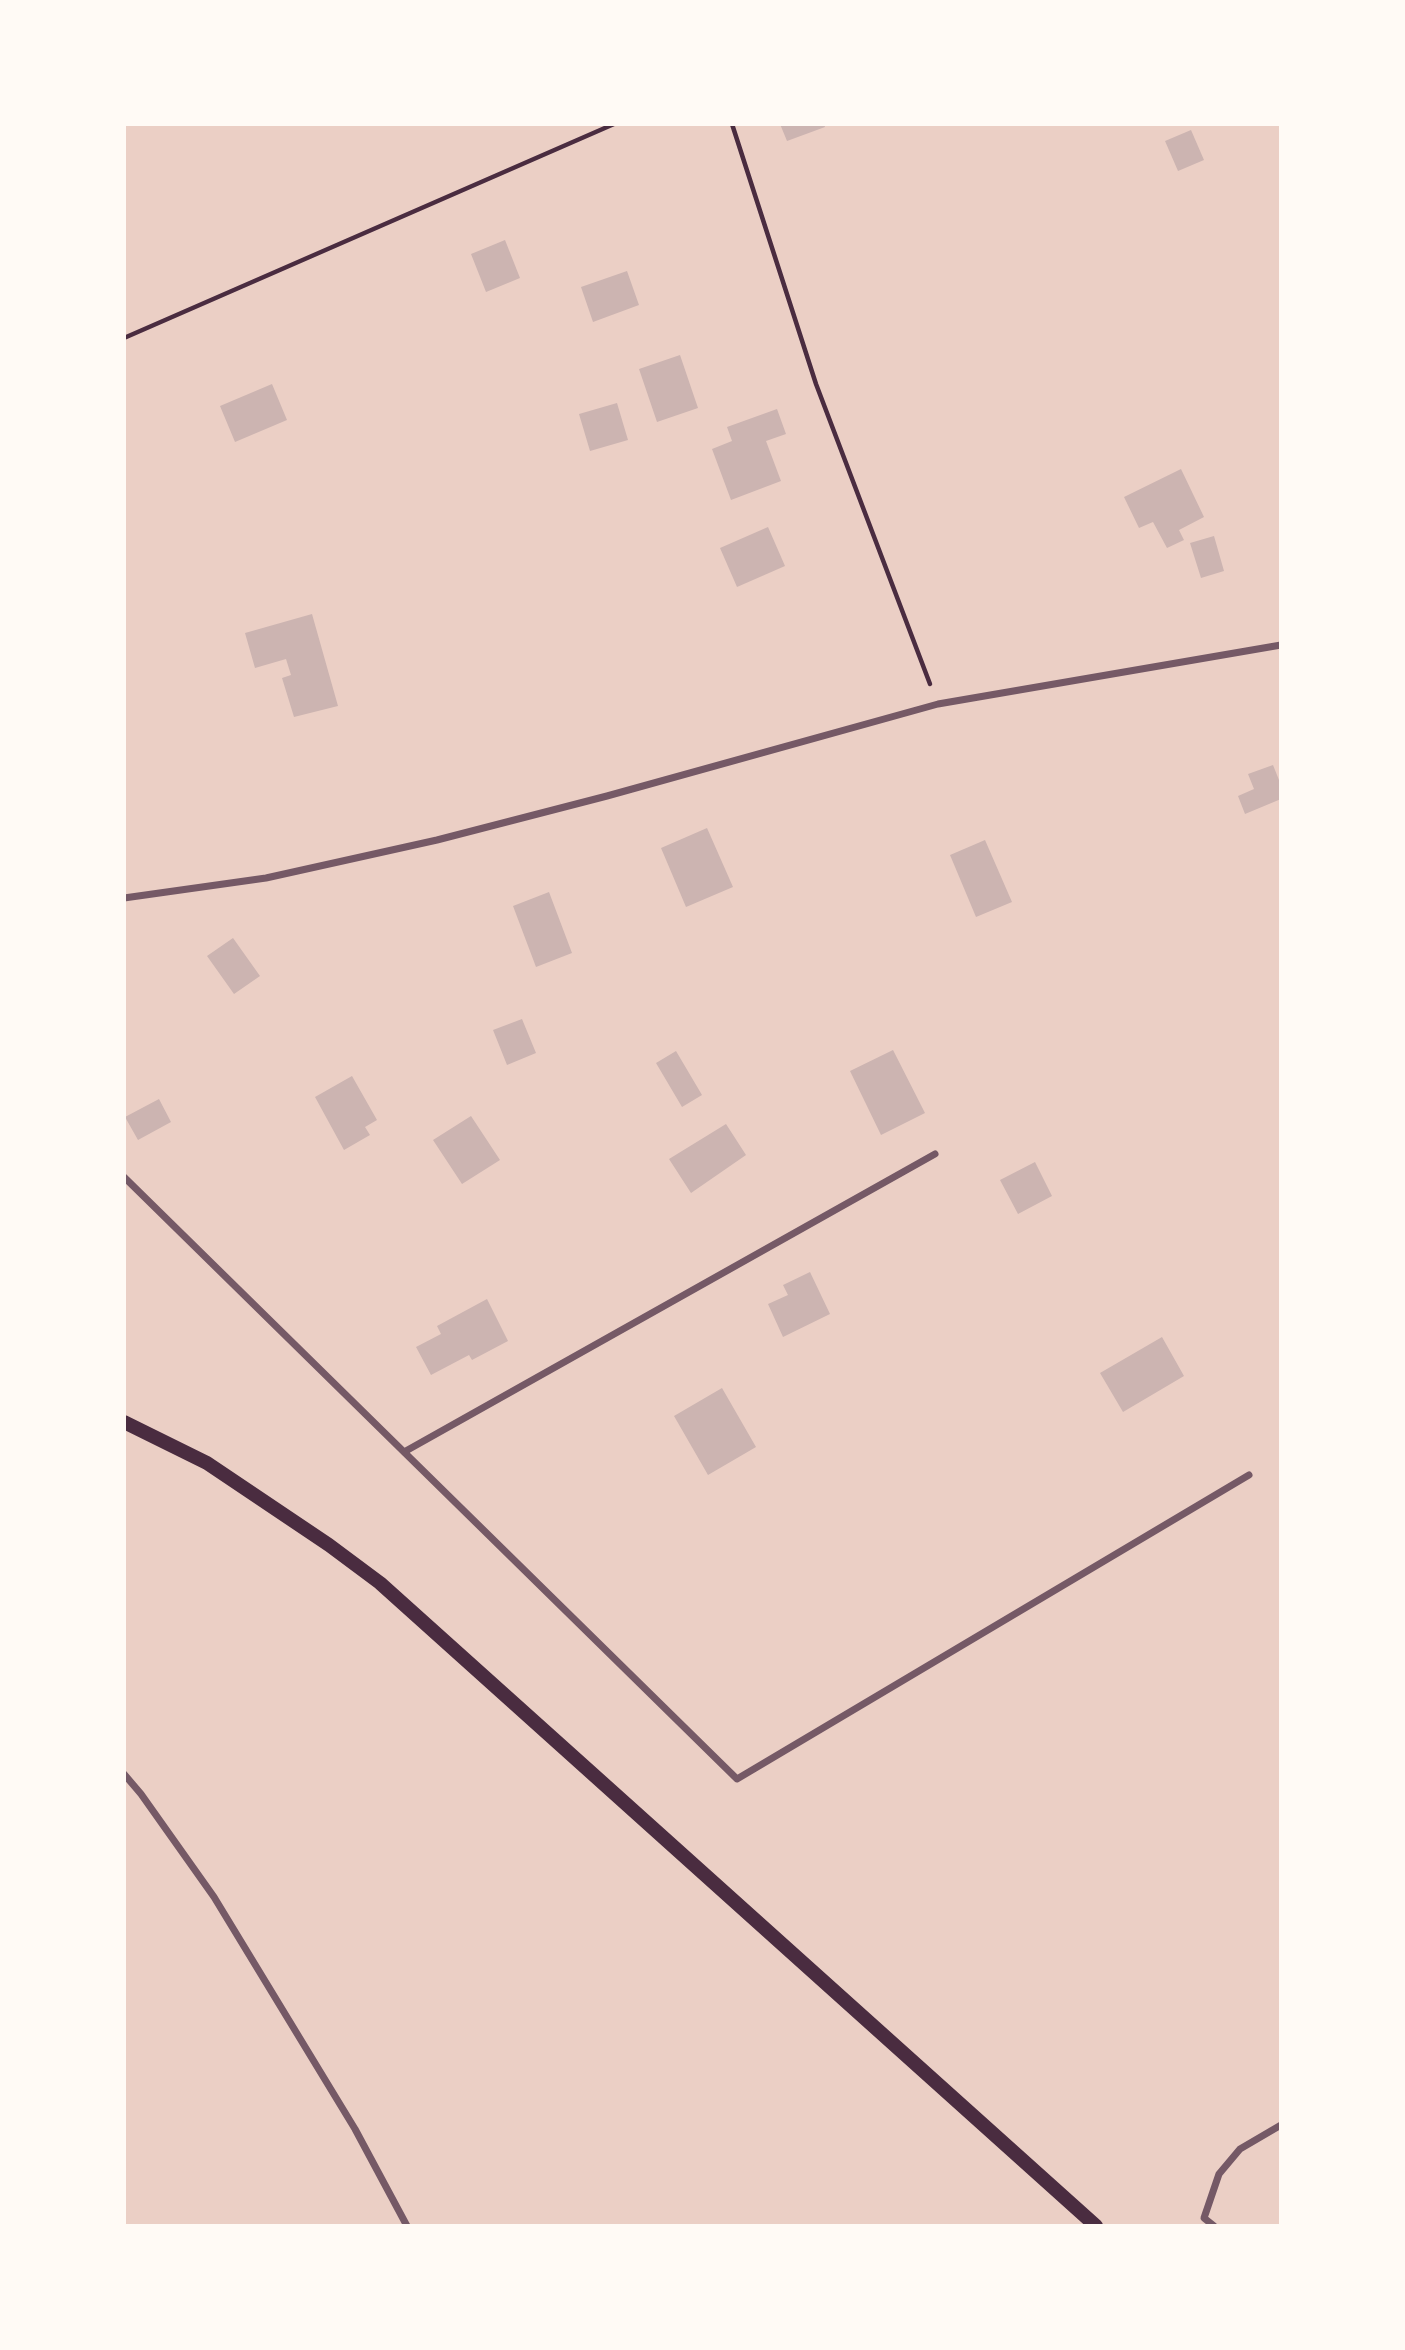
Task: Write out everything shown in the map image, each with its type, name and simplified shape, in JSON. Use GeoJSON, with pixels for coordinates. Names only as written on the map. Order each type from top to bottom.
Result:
{"type":"FeatureCollection","features":[{"type":"Feature","properties":{"kind":"main road"},"geometry":{"type":"LineString","coordinates":[[124,1422],[208,1463],[380,1583],[1096,2226]]}},
{"type":"Feature","properties":{"kind":"street"},"geometry":{"type":"LineString","coordinates":[[124,898],[266,878],[437,840],[938,704],[1281,645]]}},
{"type":"Feature","properties":{"kind":"street"},"geometry":{"type":"LineString","coordinates":[[404,1452],[935,1154]]}},
{"type":"Feature","properties":{"kind":"street"},"geometry":{"type":"LineString","coordinates":[[124,1177],[737,1779],[1249,1475]]}},
{"type":"Feature","properties":{"kind":"street"},"geometry":{"type":"LineString","coordinates":[[124,1774],[214,1897],[355,2129],[407,2226]]}},
{"type":"Feature","properties":{"kind":"street"},"geometry":{"type":"LineString","coordinates":[[1214,2226],[1204,2218],[1219,2174],[1240,2149],[1281,2125]]}},
{"type":"Feature","properties":{"kind":"path"},"geometry":{"type":"LineString","coordinates":[[124,338],[614,124]]}},
{"type":"Feature","properties":{"kind":"path"},"geometry":{"type":"LineString","coordinates":[[732,124],[816,384],[938,704]]}},
{"type":"Feature","properties":{"kind":"shaded area"},"geometry":{"type":"Polygon","coordinates":[[[124,124],[1281,124],[1281,2226],[124,2226],[124,124]]]}},
{"type":"Feature","properties":{"kind":"building"},"geometry":{"type":"Polygon","coordinates":[[[780,124],[824,124],[825,127],[787,141],[780,124]]]}},
{"type":"Feature","properties":{"kind":"building"},"geometry":{"type":"Polygon","coordinates":[[[1191,130],[1204,160],[1178,171],[1165,141],[1191,130]]]}},
{"type":"Feature","properties":{"kind":"building"},"geometry":{"type":"Polygon","coordinates":[[[505,240],[520,278],[486,292],[471,254],[505,240]]]}},
{"type":"Feature","properties":{"kind":"building"},"geometry":{"type":"Polygon","coordinates":[[[627,271],[639,305],[593,322],[581,287],[627,271]]]}},
{"type":"Feature","properties":{"kind":"building"},"geometry":{"type":"Polygon","coordinates":[[[680,355],[698,408],[657,422],[639,369],[680,355]]]}},
{"type":"Feature","properties":{"kind":"building"},"geometry":{"type":"Polygon","coordinates":[[[272,384],[287,420],[235,442],[220,406],[272,384]]]}},
{"type":"Feature","properties":{"kind":"building"},"geometry":{"type":"Polygon","coordinates":[[[617,403],[628,440],[590,451],[579,414],[617,403]]]}},
{"type":"Feature","properties":{"kind":"building"},"geometry":{"type":"Polygon","coordinates":[[[777,409],[786,434],[766,441],[781,481],[731,500],[712,449],[732,441],[727,427],[777,409]]]}},
{"type":"Feature","properties":{"kind":"building"},"geometry":{"type":"Polygon","coordinates":[[[1181,469],[1204,517],[1179,530],[1184,540],[1167,548],[1153,522],[1139,528],[1124,497],[1181,469]]]}},
{"type":"Feature","properties":{"kind":"building"},"geometry":{"type":"Polygon","coordinates":[[[768,527],[785,566],[737,587],[720,548],[768,527]]]}},
{"type":"Feature","properties":{"kind":"building"},"geometry":{"type":"Polygon","coordinates":[[[1214,536],[1224,571],[1201,578],[1190,543],[1214,536]]]}},
{"type":"Feature","properties":{"kind":"building"},"geometry":{"type":"Polygon","coordinates":[[[312,614],[338,706],[294,717],[282,678],[291,675],[286,659],[255,668],[245,633],[312,614]]]}},
{"type":"Feature","properties":{"kind":"building"},"geometry":{"type":"Polygon","coordinates":[[[1273,765],[1281,785],[1281,799],[1245,814],[1238,796],[1254,789],[1248,774],[1273,765]]]}},
{"type":"Feature","properties":{"kind":"building"},"geometry":{"type":"Polygon","coordinates":[[[707,828],[733,887],[686,907],[661,848],[707,828]]]}},
{"type":"Feature","properties":{"kind":"building"},"geometry":{"type":"Polygon","coordinates":[[[985,840],[1012,902],[976,917],[950,855],[985,840]]]}},
{"type":"Feature","properties":{"kind":"building"},"geometry":{"type":"Polygon","coordinates":[[[549,892],[572,953],[536,967],[513,906],[549,892]]]}},
{"type":"Feature","properties":{"kind":"building"},"geometry":{"type":"Polygon","coordinates":[[[233,938],[260,976],[234,994],[207,956],[233,938]]]}},
{"type":"Feature","properties":{"kind":"building"},"geometry":{"type":"Polygon","coordinates":[[[522,1019],[536,1053],[507,1065],[493,1030],[522,1019]]]}},
{"type":"Feature","properties":{"kind":"building"},"geometry":{"type":"Polygon","coordinates":[[[893,1050],[925,1113],[881,1135],[850,1071],[893,1050]]]}},
{"type":"Feature","properties":{"kind":"building"},"geometry":{"type":"Polygon","coordinates":[[[676,1051],[702,1095],[682,1107],[656,1063],[676,1051]]]}},
{"type":"Feature","properties":{"kind":"building"},"geometry":{"type":"Polygon","coordinates":[[[352,1076],[377,1120],[365,1127],[370,1135],[344,1150],[315,1097],[352,1076]]]}},
{"type":"Feature","properties":{"kind":"building"},"geometry":{"type":"Polygon","coordinates":[[[159,1099],[171,1122],[138,1140],[125,1117],[159,1099]]]}},
{"type":"Feature","properties":{"kind":"building"},"geometry":{"type":"Polygon","coordinates":[[[471,1116],[500,1160],[462,1184],[433,1140],[471,1116]]]}},
{"type":"Feature","properties":{"kind":"building"},"geometry":{"type":"Polygon","coordinates":[[[726,1124],[746,1155],[691,1193],[669,1159],[726,1124]]]}},
{"type":"Feature","properties":{"kind":"building"},"geometry":{"type":"Polygon","coordinates":[[[1035,1162],[1052,1196],[1018,1214],[1000,1180],[1035,1162]]]}},
{"type":"Feature","properties":{"kind":"building"},"geometry":{"type":"Polygon","coordinates":[[[810,1272],[830,1314],[783,1337],[768,1304],[788,1295],[783,1285],[810,1272]]]}},
{"type":"Feature","properties":{"kind":"building"},"geometry":{"type":"Polygon","coordinates":[[[487,1299],[508,1341],[472,1360],[469,1355],[431,1375],[416,1347],[441,1334],[437,1326],[487,1299]]]}},
{"type":"Feature","properties":{"kind":"building"},"geometry":{"type":"Polygon","coordinates":[[[1162,1337],[1184,1376],[1123,1412],[1100,1373],[1162,1337]]]}},
{"type":"Feature","properties":{"kind":"building"},"geometry":{"type":"Polygon","coordinates":[[[722,1388],[756,1447],[708,1475],[674,1416],[722,1388]]]}}]}
